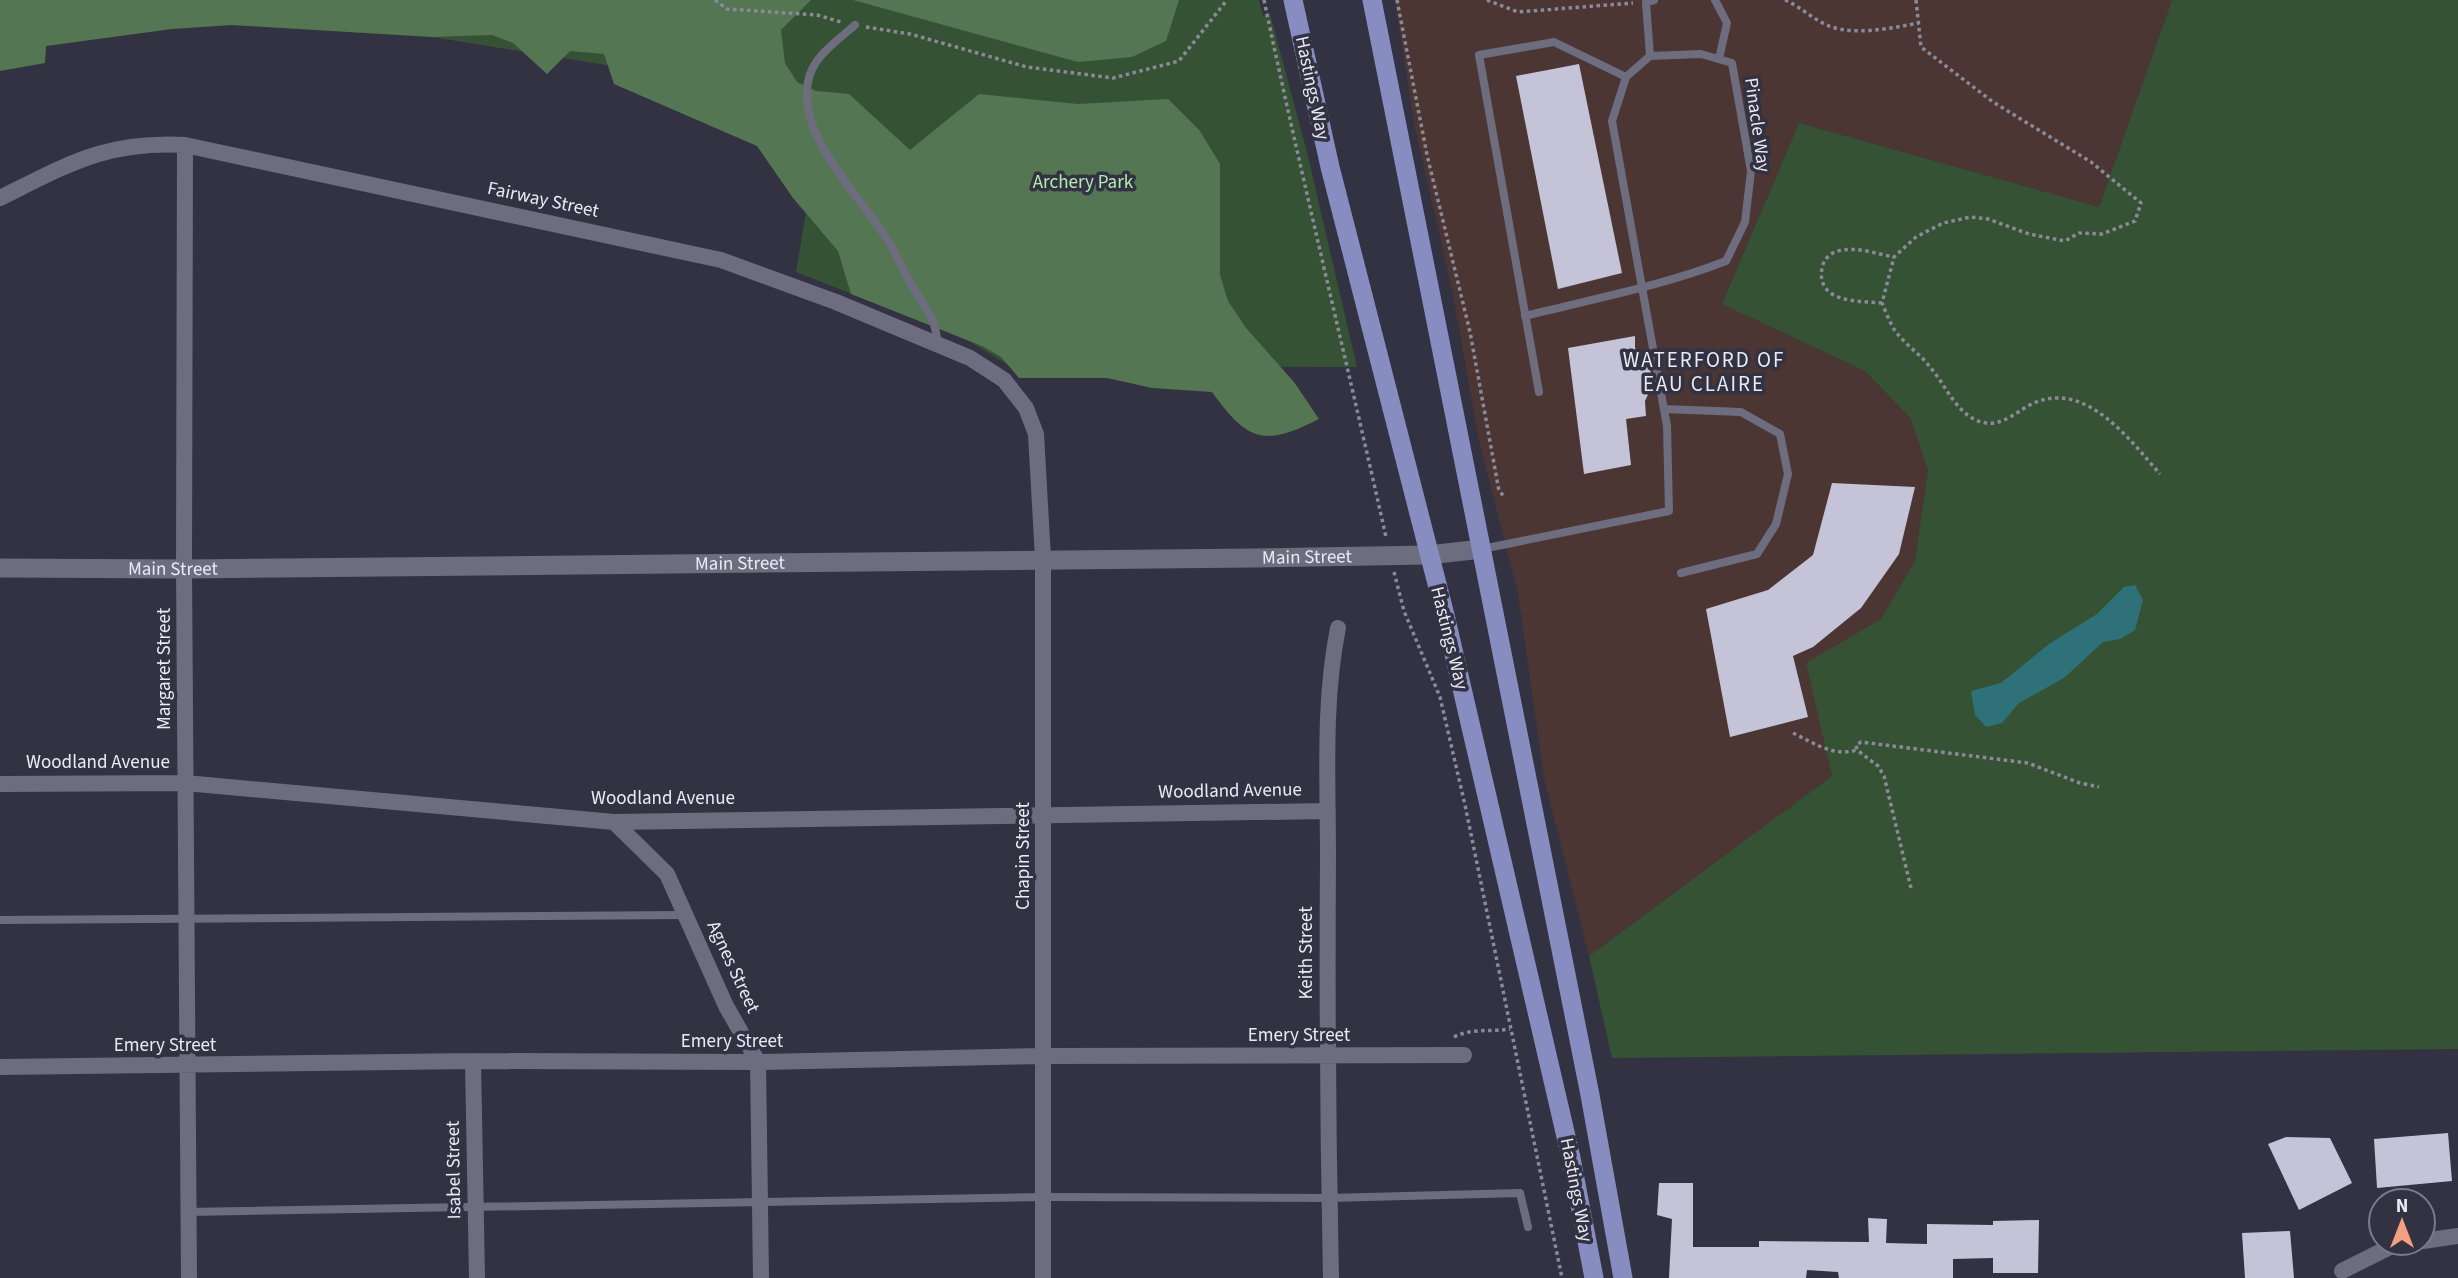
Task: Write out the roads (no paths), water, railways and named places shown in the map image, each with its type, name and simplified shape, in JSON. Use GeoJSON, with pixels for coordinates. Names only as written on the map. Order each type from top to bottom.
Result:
{"type":"FeatureCollection","features":[{"type":"Feature","properties":{"kind":"main road","name":"Hastings Way"},"geometry":{"type":"LineString","coordinates":[[1372,0],[1623,1278]]}},
{"type":"Feature","properties":{"kind":"main road","name":"Hastings Way"},"geometry":{"type":"LineString","coordinates":[[1294,5],[1330,167],[1428,555],[1571,1158],[1594,1278]]}},
{"type":"Feature","properties":{"kind":"street","name":"Fairway Street"},"geometry":{"type":"LineString","coordinates":[[0,198],[76,161],[112,148],[146,143],[185,145],[722,260],[836,302],[970,358],[1004,380],[1026,408],[1036,434]]}},
{"type":"Feature","properties":{"kind":"street","name":"Margaret Street"},"geometry":{"type":"LineString","coordinates":[[185,145],[184,569],[189,1278]]}},
{"type":"Feature","properties":{"kind":"street","name":"Chapin Street"},"geometry":{"type":"LineString","coordinates":[[1036,434],[1043,558],[1044,1278]]}},
{"type":"Feature","properties":{"kind":"street","name":"Main Street"},"geometry":{"type":"LineString","coordinates":[[0,568],[184,569],[1390,556],[1482,550]]}},
{"type":"Feature","properties":{"kind":"street","name":"Keith Street"},"geometry":{"type":"LineString","coordinates":[[1331,1278],[1326,1056],[1328,811],[1331,662],[1338,628]]}},
{"type":"Feature","properties":{"kind":"street","name":"Woodland Avenue"},"geometry":{"type":"LineString","coordinates":[[0,784],[186,783],[614,821],[1328,811]]}},
{"type":"Feature","properties":{"kind":"street","name":"Agnes Street"},"geometry":{"type":"LineString","coordinates":[[614,821],[667,874],[726,1006],[758,1062],[761,1278]]}},
{"type":"Feature","properties":{"kind":"street","name":"Emery Street"},"geometry":{"type":"LineString","coordinates":[[0,1067],[187,1067],[473,1061],[758,1062],[1043,1056],[1464,1055]]}},
{"type":"Feature","properties":{"kind":"street","name":"Isabel Street"},"geometry":{"type":"LineString","coordinates":[[473,1061],[477,1278]]}},
{"type":"Feature","properties":{"kind":"street"},"geometry":{"type":"LineString","coordinates":[[2437,1239],[2458,1236]]}},
{"type":"Feature","properties":{"kind":"street"},"geometry":{"type":"LineString","coordinates":[[2342,1271],[2370,1257]]}},
{"type":"Feature","properties":{"kind":"lane"},"geometry":{"type":"LineString","coordinates":[[1715,0],[1727,23],[1719,59]]}},
{"type":"Feature","properties":{"kind":"lane"},"geometry":{"type":"LineString","coordinates":[[1482,550],[1669,511],[1664,409],[1612,121],[1626,77],[1650,56],[1650,1]]}},
{"type":"Feature","properties":{"kind":"lane"},"geometry":{"type":"LineString","coordinates":[[855,25],[816,61],[807,82],[811,125],[856,200],[885,235],[913,288],[936,321],[938,345]]}},
{"type":"Feature","properties":{"kind":"lane"},"geometry":{"type":"LineString","coordinates":[[1539,392],[1479,55],[1554,42],[1626,77]]}},
{"type":"Feature","properties":{"kind":"lane","name":"Pinacle Way"},"geometry":{"type":"LineString","coordinates":[[1643,286],[1686,277],[1726,261],[1745,222],[1751,171],[1732,63],[1701,54],[1650,56]]}},
{"type":"Feature","properties":{"kind":"lane"},"geometry":{"type":"LineString","coordinates":[[1525,316],[1643,286]]}},
{"type":"Feature","properties":{"kind":"lane"},"geometry":{"type":"LineString","coordinates":[[1664,409],[1741,412],[1780,434],[1788,474],[1776,524],[1757,554],[1681,573]]}},
{"type":"Feature","properties":{"kind":"lane"},"geometry":{"type":"LineString","coordinates":[[0,920],[685,915]]}},
{"type":"Feature","properties":{"kind":"lane"},"geometry":{"type":"LineString","coordinates":[[188,1212],[1044,1197],[1329,1199],[1520,1193],[1528,1227]]}},
{"type":"Feature","properties":{"kind":"district","name":"WATERFORD OF EAU CLAIRE"},"geometry":{"type":"Point","coordinates":[1704,372]}},
{"type":"Feature","properties":{"kind":"park label","name":"Archery Park"},"geometry":{"type":"Point","coordinates":[1083,182]}}]}
